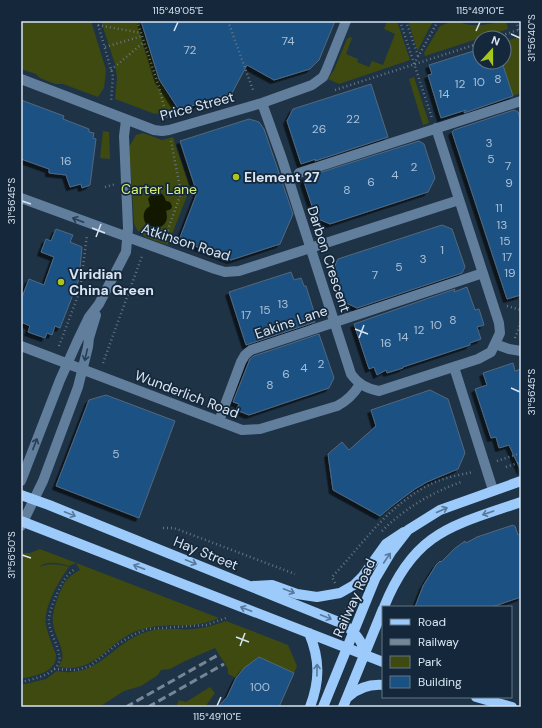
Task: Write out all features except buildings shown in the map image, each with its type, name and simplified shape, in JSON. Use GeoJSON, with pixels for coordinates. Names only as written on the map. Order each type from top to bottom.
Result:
{"type":"FeatureCollection","features":[{"type":"Feature","properties":{"kind":"main road","name":"Railway Road"},"geometry":{"type":"LineString","coordinates":[[323,707],[375,579],[391,552],[408,530],[440,510],[521,481]]}},
{"type":"Feature","properties":{"kind":"main road","name":"Hay Street"},"geometry":{"type":"LineString","coordinates":[[21,495],[341,623],[354,632],[361,642],[365,655]]}},
{"type":"Feature","properties":{"kind":"main road"},"geometry":{"type":"LineString","coordinates":[[384,606],[399,574],[412,556],[431,539],[456,525],[521,502]]}},
{"type":"Feature","properties":{"kind":"main road"},"geometry":{"type":"LineString","coordinates":[[22,523],[382,662]]}},
{"type":"Feature","properties":{"kind":"main road"},"geometry":{"type":"LineString","coordinates":[[251,586],[272,585],[297,594],[317,597],[340,592],[354,585],[363,576],[386,544],[408,530]]}},
{"type":"Feature","properties":{"kind":"main road"},"geometry":{"type":"LineString","coordinates":[[343,707],[382,611]]}},
{"type":"Feature","properties":{"kind":"main road"},"geometry":{"type":"LineString","coordinates":[[309,633],[315,646],[318,671],[317,685],[310,707]]}},
{"type":"Feature","properties":{"kind":"main road"},"geometry":{"type":"LineString","coordinates":[[348,697],[359,689],[374,685],[382,685]]}},
{"type":"Feature","properties":{"kind":"main road"},"geometry":{"type":"LineString","coordinates":[[480,698],[512,707]]}},
{"type":"Feature","properties":{"kind":"street","name":"Price Street"},"geometry":{"type":"LineString","coordinates":[[21,79],[126,120],[154,130],[162,131],[262,103],[312,85],[321,78],[332,59],[346,21]]}},
{"type":"Feature","properties":{"kind":"street"},"geometry":{"type":"LineString","coordinates":[[299,173],[521,101]]}},
{"type":"Feature","properties":{"kind":"street","name":"Darbon Crescent"},"geometry":{"type":"LineString","coordinates":[[262,103],[282,159],[352,374],[355,380],[360,384]]}},
{"type":"Feature","properties":{"kind":"street"},"geometry":{"type":"LineString","coordinates":[[22,523],[44,477],[75,394],[83,370],[88,347],[88,338],[99,304],[126,252],[128,238],[124,136],[126,120]]}},
{"type":"Feature","properties":{"kind":"street"},"geometry":{"type":"LineString","coordinates":[[360,384],[369,389],[379,391],[478,359],[491,352],[500,333],[499,323],[436,128]]}},
{"type":"Feature","properties":{"kind":"street","name":"Atkinson Road"},"geometry":{"type":"LineString","coordinates":[[21,198],[225,272],[239,271],[459,200]]}},
{"type":"Feature","properties":{"kind":"street","name":"Eakins Lane"},"geometry":{"type":"LineString","coordinates":[[219,421],[241,362],[245,355],[251,350],[483,273]]}},
{"type":"Feature","properties":{"kind":"street"},"geometry":{"type":"LineString","coordinates":[[21,481],[67,364],[89,317],[99,304]]}},
{"type":"Feature","properties":{"kind":"street"},"geometry":{"type":"LineString","coordinates":[[495,344],[509,349],[521,350]]}},
{"type":"Feature","properties":{"kind":"street","name":"Wunderlich Road"},"geometry":{"type":"LineString","coordinates":[[21,346],[242,430],[260,429],[337,406],[345,402],[356,392],[360,384]]}},
{"type":"Feature","properties":{"kind":"street"},"geometry":{"type":"LineString","coordinates":[[454,367],[493,490]]}},
{"type":"Feature","properties":{"kind":"path"},"geometry":{"type":"LineString","coordinates":[[137,21],[159,87],[167,118]]}},
{"type":"Feature","properties":{"kind":"path"},"geometry":{"type":"LineString","coordinates":[[228,21],[253,90]]}},
{"type":"Feature","properties":{"kind":"path"},"geometry":{"type":"LineString","coordinates":[[400,21],[436,128]]}},
{"type":"Feature","properties":{"kind":"path"},"geometry":{"type":"LineString","coordinates":[[406,21],[418,57]]}},
{"type":"Feature","properties":{"kind":"path"},"geometry":{"type":"LineString","coordinates":[[414,64],[438,21]]}},
{"type":"Feature","properties":{"kind":"path"},"geometry":{"type":"LineString","coordinates":[[476,21],[482,21]]}},
{"type":"Feature","properties":{"kind":"path"},"geometry":{"type":"LineString","coordinates":[[516,21],[520,30]]}},
{"type":"Feature","properties":{"kind":"path"},"geometry":{"type":"LineString","coordinates":[[97,22],[142,34]]}},
{"type":"Feature","properties":{"kind":"path"},"geometry":{"type":"LineString","coordinates":[[97,22],[113,76],[111,102]]}},
{"type":"Feature","properties":{"kind":"path"},"geometry":{"type":"LineString","coordinates":[[105,47],[142,34]]}},
{"type":"Feature","properties":{"kind":"path"},"geometry":{"type":"LineString","coordinates":[[111,70],[144,41]]}},
{"type":"Feature","properties":{"kind":"path"},"geometry":{"type":"LineString","coordinates":[[335,90],[472,45]]}},
{"type":"Feature","properties":{"kind":"path"},"geometry":{"type":"LineString","coordinates":[[164,240],[181,193],[171,140]]}},
{"type":"Feature","properties":{"kind":"path"},"geometry":{"type":"LineString","coordinates":[[105,187],[113,185]]}},
{"type":"Feature","properties":{"kind":"path"},"geometry":{"type":"LineString","coordinates":[[59,346],[80,290],[88,234]]}},
{"type":"Feature","properties":{"kind":"path"},"geometry":{"type":"LineString","coordinates":[[103,363],[142,256]]}},
{"type":"Feature","properties":{"kind":"path"},"geometry":{"type":"LineString","coordinates":[[507,306],[521,310]]}},
{"type":"Feature","properties":{"kind":"path"},"geometry":{"type":"LineString","coordinates":[[514,341],[521,322]]}},
{"type":"Feature","properties":{"kind":"path"},"geometry":{"type":"LineString","coordinates":[[497,461],[521,453]]}},
{"type":"Feature","properties":{"kind":"path"},"geometry":{"type":"LineString","coordinates":[[506,467],[521,462]]}},
{"type":"Feature","properties":{"kind":"path"},"geometry":{"type":"LineString","coordinates":[[332,577],[382,519],[400,504],[430,484],[473,472]]}},
{"type":"Feature","properties":{"kind":"path"},"geometry":{"type":"LineString","coordinates":[[380,533],[400,515],[420,501],[438,491],[461,482]]}},
{"type":"Feature","properties":{"kind":"path"},"geometry":{"type":"LineString","coordinates":[[163,528],[174,528],[294,574]]}},
{"type":"Feature","properties":{"kind":"path"},"geometry":{"type":"LineString","coordinates":[[21,682],[45,676],[60,660],[60,654],[49,624],[49,618],[62,581],[74,569]]}},
{"type":"Feature","properties":{"kind":"path"},"geometry":{"type":"LineString","coordinates":[[54,668],[76,670],[90,666],[116,645],[147,629],[206,625],[226,618]]}},
{"type":"Feature","properties":{"kind":"green space"},"geometry":{"type":"Polygon","coordinates":[[[21,21],[91,21],[106,70],[104,88],[98,97],[63,84],[55,84],[40,78],[36,74],[21,69],[21,21]]]}},
{"type":"Feature","properties":{"kind":"green space"},"geometry":{"type":"Polygon","coordinates":[[[101,21],[139,21],[159,79],[176,111],[155,114],[115,99],[117,78],[115,64],[101,21]]]}},
{"type":"Feature","properties":{"kind":"green space"},"geometry":{"type":"Polygon","coordinates":[[[387,21],[397,21],[410,60],[339,84],[328,79],[334,70],[347,39],[350,37],[352,38],[346,54],[358,59],[357,62],[369,67],[372,61],[383,65],[395,34],[384,29],[387,21]]]}},
{"type":"Feature","properties":{"kind":"green space"},"geometry":{"type":"Polygon","coordinates":[[[408,21],[433,21],[418,50],[417,49],[408,21]]]}},
{"type":"Feature","properties":{"kind":"green space"},"geometry":{"type":"Polygon","coordinates":[[[453,21],[470,25],[482,25],[506,21],[508,29],[472,30],[472,41],[425,56],[424,53],[440,26],[453,21]]]}},
{"type":"Feature","properties":{"kind":"green space"},"geometry":{"type":"Polygon","coordinates":[[[521,36],[521,93],[513,96],[505,70],[512,70],[512,39],[521,36]]]}},
{"type":"Feature","properties":{"kind":"green space"},"geometry":{"type":"Polygon","coordinates":[[[414,77],[429,123],[423,125],[409,79],[414,77]]]}},
{"type":"Feature","properties":{"kind":"green space"},"geometry":{"type":"Polygon","coordinates":[[[103,131],[109,132],[110,159],[100,158],[103,131]]]}},
{"type":"Feature","properties":{"kind":"green space","name":"Carter Lane"},"geometry":{"type":"Polygon","coordinates":[[[143,133],[162,140],[173,137],[190,188],[168,245],[143,235],[136,228],[134,223],[129,147],[136,135],[143,133]]]}},
{"type":"Feature","properties":{"kind":"green space"},"geometry":{"type":"Polygon","coordinates":[[[40,549],[219,618],[195,625],[162,626],[141,629],[124,638],[91,662],[71,668],[58,667],[61,662],[62,651],[53,623],[55,608],[58,596],[65,582],[80,570],[76,563],[69,566],[57,563],[46,563],[39,567],[54,564],[69,567],[53,594],[47,611],[46,625],[56,655],[55,661],[53,666],[44,673],[21,679],[21,553],[30,553],[40,549]]]}},
{"type":"Feature","properties":{"kind":"green space"},"geometry":{"type":"Polygon","coordinates":[[[226,621],[288,645],[297,666],[294,673],[259,657],[244,668],[236,678],[228,674],[228,669],[215,648],[170,669],[161,670],[158,675],[141,686],[124,691],[99,707],[21,707],[21,685],[46,679],[57,671],[71,672],[84,670],[104,659],[134,637],[152,630],[197,629],[226,621]]]}},
{"type":"Feature","properties":{"kind":"green space"},"geometry":{"type":"Polygon","coordinates":[[[210,687],[215,693],[205,707],[176,707],[179,700],[186,702],[210,687]]]}},
{"type":"Feature","properties":{"kind":"shaded area"},"geometry":{"type":"Polygon","coordinates":[[[155,192],[162,194],[166,201],[170,202],[172,206],[171,209],[166,211],[167,220],[164,225],[156,228],[146,224],[144,219],[145,212],[150,206],[148,199],[152,193],[155,192]]]}},
{"type":"Feature","properties":{"kind":"railway"},"geometry":{"type":"LineString","coordinates":[[126,707],[218,655]]}},
{"type":"Feature","properties":{"kind":"railway"},"geometry":{"type":"LineString","coordinates":[[148,707],[224,664]]}},
{"type":"Feature","properties":{"kind":"place","name":"Element 27"},"geometry":{"type":"Point","coordinates":[236,177]}},
{"type":"Feature","properties":{"kind":"place","name":"Viridian China Green"},"geometry":{"type":"Point","coordinates":[61,282]}}]}
